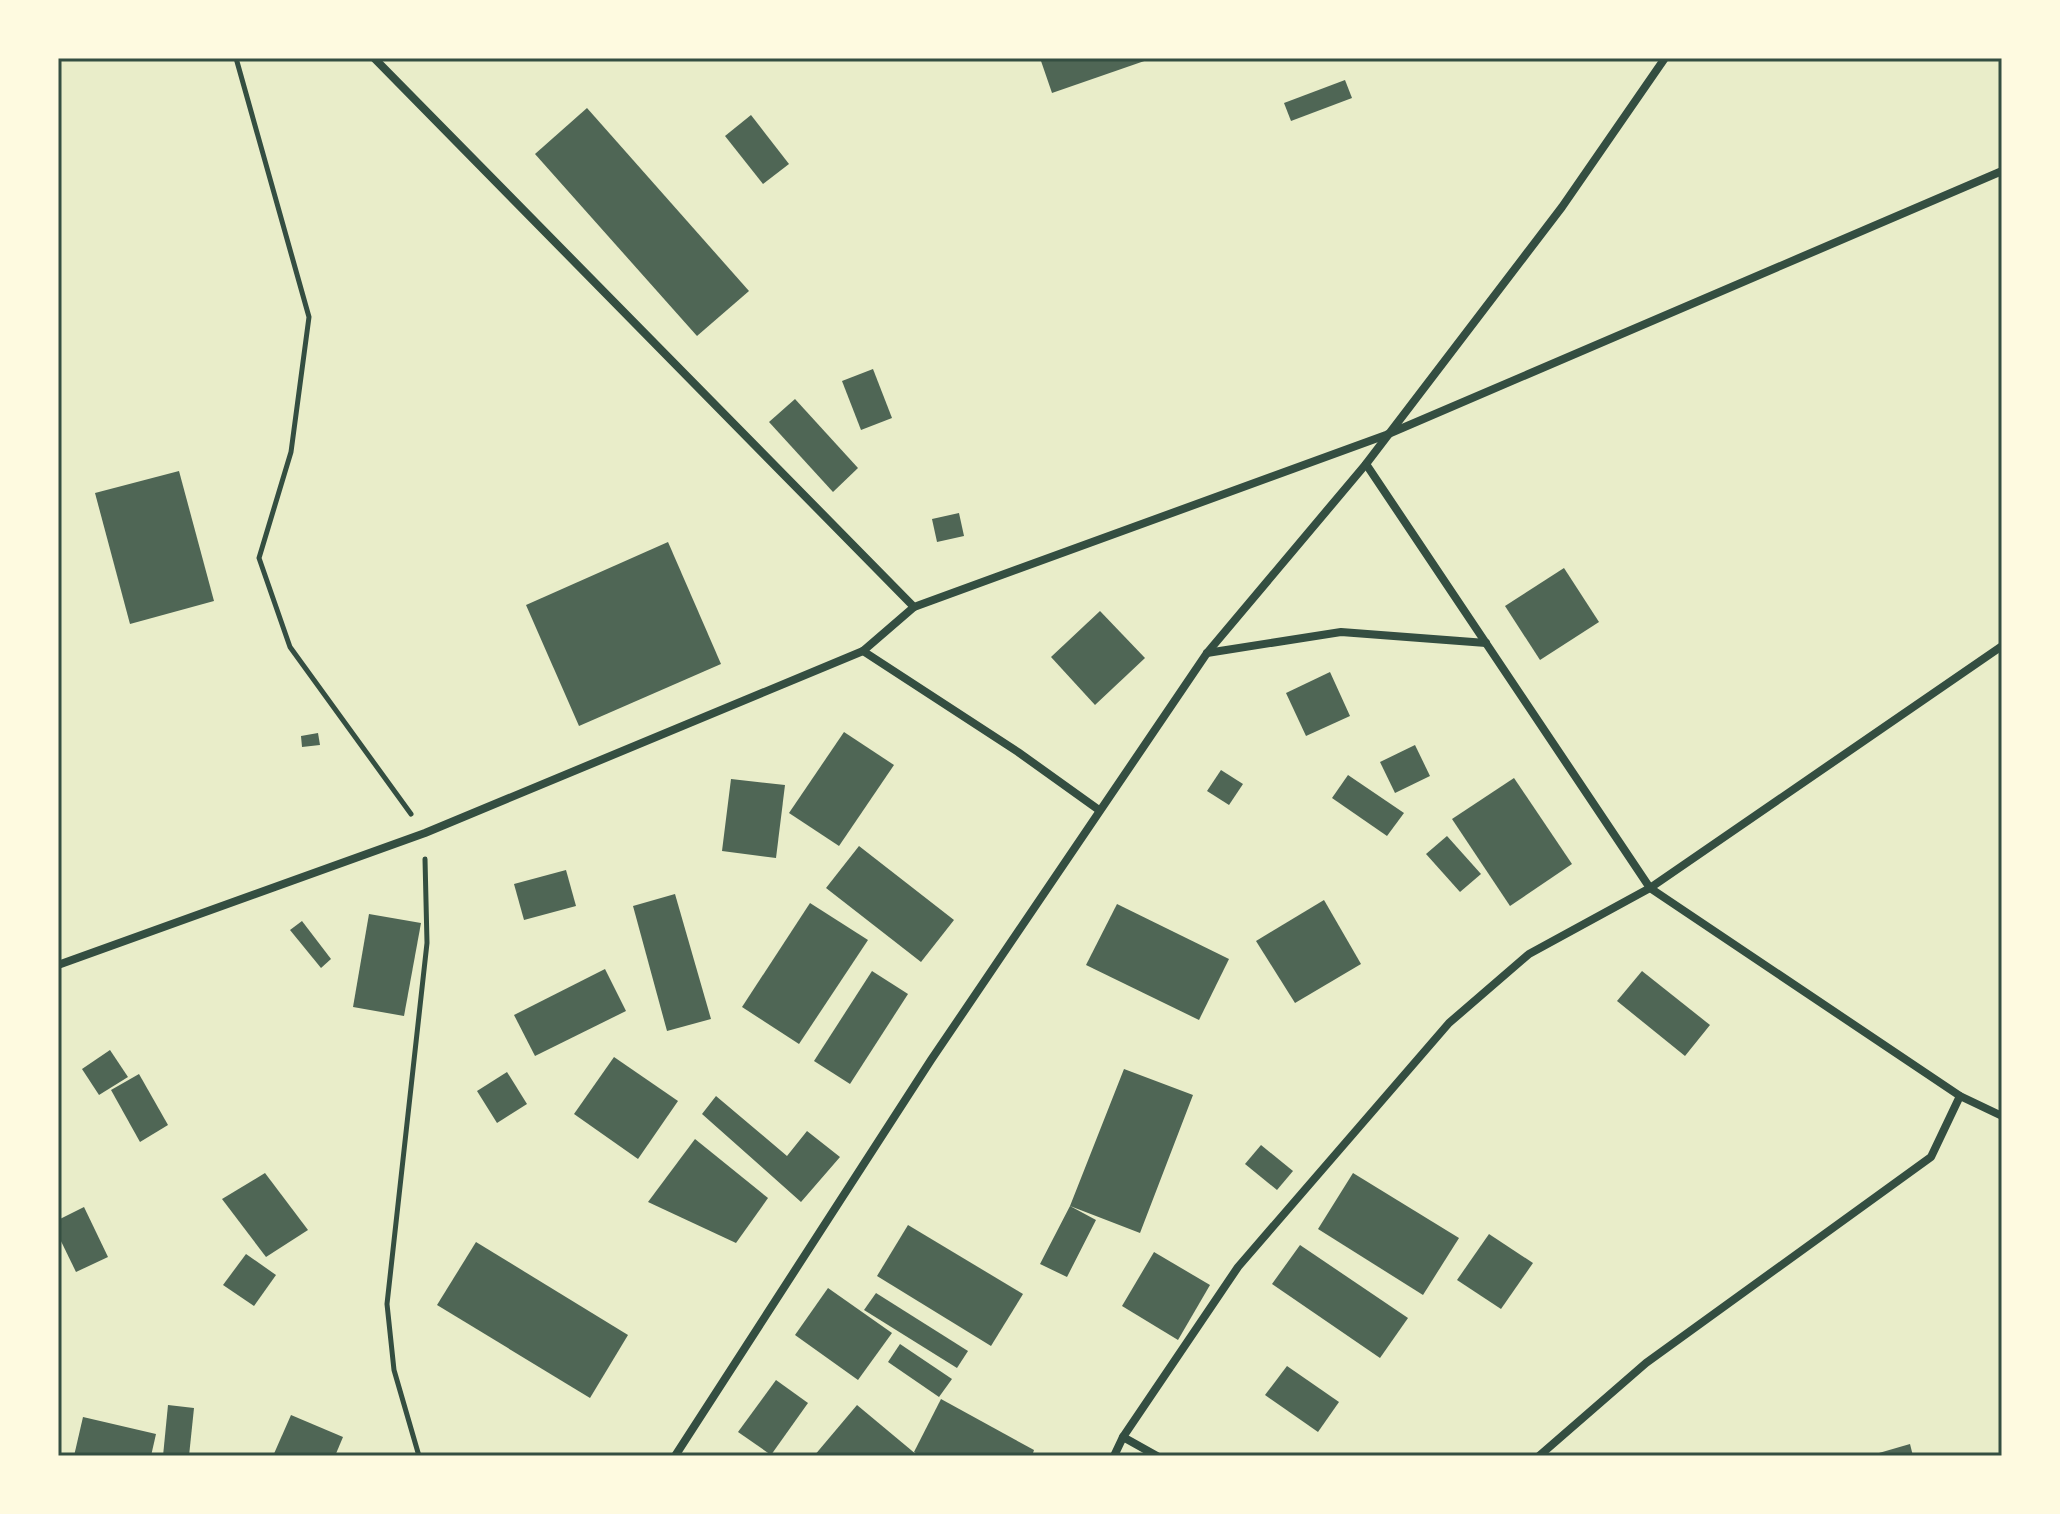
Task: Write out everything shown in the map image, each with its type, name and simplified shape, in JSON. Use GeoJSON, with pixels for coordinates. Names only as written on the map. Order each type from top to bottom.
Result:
{"type":"FeatureCollection","features":[{"type":"Feature","properties":{"kind":"street"},"geometry":{"type":"LineString","coordinates":[[374,58],[914,607]]}},
{"type":"Feature","properties":{"kind":"street"},"geometry":{"type":"LineString","coordinates":[[675,1456],[931,1060],[1207,653],[1366,464],[1562,207],[1665,58]]}},
{"type":"Feature","properties":{"kind":"street"},"geometry":{"type":"LineString","coordinates":[[58,965],[425,833],[863,651],[914,607],[1386,435],[2002,171]]}},
{"type":"Feature","properties":{"kind":"street"},"geometry":{"type":"LineString","coordinates":[[1366,464],[1650,888],[1960,1096],[2002,1116]]}},
{"type":"Feature","properties":{"kind":"street"},"geometry":{"type":"LineString","coordinates":[[1207,653],[1341,632],[1486,643]]}},
{"type":"Feature","properties":{"kind":"street"},"geometry":{"type":"LineString","coordinates":[[1114,1456],[1123,1437],[1238,1267],[1449,1023],[1529,954],[1650,888],[2002,646]]}},
{"type":"Feature","properties":{"kind":"street"},"geometry":{"type":"LineString","coordinates":[[863,651],[1018,752],[1099,810]]}},
{"type":"Feature","properties":{"kind":"street"},"geometry":{"type":"LineString","coordinates":[[1539,1456],[1646,1363],[1931,1157],[1960,1096]]}},
{"type":"Feature","properties":{"kind":"street"},"geometry":{"type":"LineString","coordinates":[[1123,1437],[1157,1456]]}},
{"type":"Feature","properties":{"kind":"path"},"geometry":{"type":"LineString","coordinates":[[236,58],[309,317],[291,452],[259,558],[290,647],[425,833],[427,943],[387,1304],[394,1370],[419,1456]]}},
{"type":"Feature","properties":{"kind":"building"},"geometry":{"type":"Polygon","coordinates":[[[1040,58],[1153,58],[1052,93],[1040,58]]]}},
{"type":"Feature","properties":{"kind":"building"},"geometry":{"type":"Polygon","coordinates":[[[1345,80],[1352,98],[1291,121],[1284,103],[1345,80]]]}},
{"type":"Feature","properties":{"kind":"building"},"geometry":{"type":"Polygon","coordinates":[[[587,108],[749,291],[697,336],[535,154],[587,108]]]}},
{"type":"Feature","properties":{"kind":"building"},"geometry":{"type":"Polygon","coordinates":[[[751,115],[789,164],[763,184],[725,136],[751,115]]]}},
{"type":"Feature","properties":{"kind":"building"},"geometry":{"type":"Polygon","coordinates":[[[873,369],[892,418],[861,430],[842,381],[873,369]]]}},
{"type":"Feature","properties":{"kind":"building"},"geometry":{"type":"Polygon","coordinates":[[[795,399],[858,468],[833,492],[769,422],[795,399]]]}},
{"type":"Feature","properties":{"kind":"building"},"geometry":{"type":"Polygon","coordinates":[[[179,471],[214,601],[130,624],[95,493],[179,471]]]}},
{"type":"Feature","properties":{"kind":"building"},"geometry":{"type":"Polygon","coordinates":[[[959,513],[964,536],[937,542],[932,519],[959,513]]]}},
{"type":"Feature","properties":{"kind":"building"},"geometry":{"type":"Polygon","coordinates":[[[668,542],[721,664],[579,726],[526,605],[668,542]]]}},
{"type":"Feature","properties":{"kind":"building"},"geometry":{"type":"Polygon","coordinates":[[[1564,568],[1599,622],[1540,660],[1505,606],[1564,568]]]}},
{"type":"Feature","properties":{"kind":"building"},"geometry":{"type":"Polygon","coordinates":[[[1100,611],[1145,658],[1095,705],[1051,657],[1100,611]]]}},
{"type":"Feature","properties":{"kind":"building"},"geometry":{"type":"Polygon","coordinates":[[[1330,672],[1350,716],[1306,736],[1286,693],[1330,672]]]}},
{"type":"Feature","properties":{"kind":"building"},"geometry":{"type":"Polygon","coordinates":[[[844,732],[894,765],[839,846],[789,813],[844,732]]]}},
{"type":"Feature","properties":{"kind":"building"},"geometry":{"type":"Polygon","coordinates":[[[318,733],[320,745],[302,747],[301,736],[318,733]]]}},
{"type":"Feature","properties":{"kind":"building"},"geometry":{"type":"Polygon","coordinates":[[[1415,745],[1430,776],[1395,793],[1380,762],[1415,745]]]}},
{"type":"Feature","properties":{"kind":"building"},"geometry":{"type":"Polygon","coordinates":[[[1221,770],[1243,784],[1229,805],[1207,791],[1221,770]]]}},
{"type":"Feature","properties":{"kind":"building"},"geometry":{"type":"Polygon","coordinates":[[[1348,775],[1404,813],[1387,836],[1332,798],[1348,775]]]}},
{"type":"Feature","properties":{"kind":"building"},"geometry":{"type":"Polygon","coordinates":[[[1514,778],[1572,864],[1510,906],[1452,819],[1514,778]]]}},
{"type":"Feature","properties":{"kind":"building"},"geometry":{"type":"Polygon","coordinates":[[[731,779],[785,785],[776,858],[722,851],[731,779]]]}},
{"type":"Feature","properties":{"kind":"building"},"geometry":{"type":"Polygon","coordinates":[[[1447,836],[1481,874],[1460,892],[1426,854],[1447,836]]]}},
{"type":"Feature","properties":{"kind":"building"},"geometry":{"type":"Polygon","coordinates":[[[859,846],[954,920],[921,962],[826,888],[859,846]]]}},
{"type":"Feature","properties":{"kind":"building"},"geometry":{"type":"Polygon","coordinates":[[[566,870],[576,906],[524,920],[514,884],[566,870]]]}},
{"type":"Feature","properties":{"kind":"building"},"geometry":{"type":"Polygon","coordinates":[[[675,894],[711,1019],[667,1031],[633,906],[675,894]]]}},
{"type":"Feature","properties":{"kind":"building"},"geometry":{"type":"Polygon","coordinates":[[[1324,900],[1361,964],[1295,1003],[1256,941],[1324,900]]]}},
{"type":"Feature","properties":{"kind":"building"},"geometry":{"type":"Polygon","coordinates":[[[810,903],[868,940],[799,1044],[742,1007],[810,903]]]}},
{"type":"Feature","properties":{"kind":"building"},"geometry":{"type":"Polygon","coordinates":[[[1117,904],[1229,959],[1199,1020],[1086,965],[1117,904]]]}},
{"type":"Feature","properties":{"kind":"building"},"geometry":{"type":"Polygon","coordinates":[[[369,914],[421,923],[404,1016],[353,1007],[369,914]]]}},
{"type":"Feature","properties":{"kind":"building"},"geometry":{"type":"Polygon","coordinates":[[[302,921],[331,959],[321,968],[290,930],[302,921]]]}},
{"type":"Feature","properties":{"kind":"building"},"geometry":{"type":"Polygon","coordinates":[[[605,969],[626,1011],[535,1056],[514,1015],[605,969]]]}},
{"type":"Feature","properties":{"kind":"building"},"geometry":{"type":"Polygon","coordinates":[[[872,971],[908,994],[850,1084],[814,1061],[872,971]]]}},
{"type":"Feature","properties":{"kind":"building"},"geometry":{"type":"Polygon","coordinates":[[[1642,971],[1710,1025],[1685,1056],[1617,1001],[1642,971]]]}},
{"type":"Feature","properties":{"kind":"building"},"geometry":{"type":"Polygon","coordinates":[[[110,1050],[128,1077],[99,1095],[82,1069],[110,1050]]]}},
{"type":"Feature","properties":{"kind":"building"},"geometry":{"type":"Polygon","coordinates":[[[614,1057],[678,1101],[638,1159],[574,1114],[614,1057]]]}},
{"type":"Feature","properties":{"kind":"building"},"geometry":{"type":"Polygon","coordinates":[[[1124,1069],[1193,1095],[1140,1233],[1070,1206],[1124,1069]]]}},
{"type":"Feature","properties":{"kind":"building"},"geometry":{"type":"Polygon","coordinates":[[[507,1072],[527,1104],[497,1123],[477,1091],[507,1072]]]}},
{"type":"Feature","properties":{"kind":"building"},"geometry":{"type":"Polygon","coordinates":[[[139,1074],[168,1125],[140,1142],[111,1090],[139,1074]]]}},
{"type":"Feature","properties":{"kind":"building"},"geometry":{"type":"Polygon","coordinates":[[[716,1096],[787,1156],[807,1131],[840,1157],[801,1202],[702,1114],[716,1096]]]}},
{"type":"Feature","properties":{"kind":"building"},"geometry":{"type":"Polygon","coordinates":[[[695,1139],[768,1198],[736,1243],[648,1202],[695,1139]]]}},
{"type":"Feature","properties":{"kind":"building"},"geometry":{"type":"Polygon","coordinates":[[[1261,1145],[1293,1171],[1277,1190],[1245,1164],[1261,1145]]]}},
{"type":"Feature","properties":{"kind":"building"},"geometry":{"type":"Polygon","coordinates":[[[265,1173],[308,1230],[266,1257],[222,1199],[265,1173]]]}},
{"type":"Feature","properties":{"kind":"building"},"geometry":{"type":"Polygon","coordinates":[[[1353,1173],[1459,1238],[1423,1295],[1318,1229],[1353,1173]]]}},
{"type":"Feature","properties":{"kind":"building"},"geometry":{"type":"Polygon","coordinates":[[[1070,1206],[1096,1220],[1067,1277],[1040,1264],[1070,1206]]]}},
{"type":"Feature","properties":{"kind":"building"},"geometry":{"type":"Polygon","coordinates":[[[84,1207],[108,1257],[76,1272],[58,1235],[58,1220],[84,1207]]]}},
{"type":"Feature","properties":{"kind":"building"},"geometry":{"type":"Polygon","coordinates":[[[908,1225],[1023,1294],[991,1346],[877,1276],[908,1225]]]}},
{"type":"Feature","properties":{"kind":"building"},"geometry":{"type":"Polygon","coordinates":[[[1489,1234],[1533,1263],[1501,1309],[1457,1280],[1489,1234]]]}},
{"type":"Feature","properties":{"kind":"building"},"geometry":{"type":"Polygon","coordinates":[[[476,1242],[628,1335],[590,1398],[437,1305],[476,1242]]]}},
{"type":"Feature","properties":{"kind":"building"},"geometry":{"type":"Polygon","coordinates":[[[1300,1245],[1408,1318],[1380,1358],[1272,1284],[1300,1245]]]}},
{"type":"Feature","properties":{"kind":"building"},"geometry":{"type":"Polygon","coordinates":[[[1154,1252],[1210,1285],[1178,1340],[1122,1306],[1154,1252]]]}},
{"type":"Feature","properties":{"kind":"building"},"geometry":{"type":"Polygon","coordinates":[[[246,1254],[276,1275],[254,1306],[223,1285],[246,1254]]]}},
{"type":"Feature","properties":{"kind":"building"},"geometry":{"type":"Polygon","coordinates":[[[828,1288],[892,1333],[858,1380],[795,1335],[828,1288]]]}},
{"type":"Feature","properties":{"kind":"building"},"geometry":{"type":"Polygon","coordinates":[[[876,1293],[968,1351],[957,1368],[864,1310],[876,1293]]]}},
{"type":"Feature","properties":{"kind":"building"},"geometry":{"type":"Polygon","coordinates":[[[900,1344],[952,1379],[939,1397],[888,1362],[900,1344]]]}},
{"type":"Feature","properties":{"kind":"building"},"geometry":{"type":"Polygon","coordinates":[[[1287,1366],[1339,1402],[1318,1432],[1265,1395],[1287,1366]]]}},
{"type":"Feature","properties":{"kind":"building"},"geometry":{"type":"Polygon","coordinates":[[[776,1380],[808,1403],[771,1455],[738,1432],[776,1380]]]}},
{"type":"Feature","properties":{"kind":"building"},"geometry":{"type":"Polygon","coordinates":[[[941,1399],[1034,1450],[1032,1456],[921,1456],[914,1452],[941,1399]]]}},
{"type":"Feature","properties":{"kind":"building"},"geometry":{"type":"Polygon","coordinates":[[[168,1405],[194,1408],[189,1456],[163,1456],[168,1405]]]}},
{"type":"Feature","properties":{"kind":"building"},"geometry":{"type":"Polygon","coordinates":[[[857,1405],[911,1450],[918,1456],[814,1456],[857,1405]]]}},
{"type":"Feature","properties":{"kind":"building"},"geometry":{"type":"Polygon","coordinates":[[[291,1415],[343,1437],[335,1456],[273,1456],[291,1415]]]}},
{"type":"Feature","properties":{"kind":"building"},"geometry":{"type":"Polygon","coordinates":[[[83,1417],[156,1434],[151,1456],[74,1456],[83,1417]]]}},
{"type":"Feature","properties":{"kind":"building"},"geometry":{"type":"Polygon","coordinates":[[[1910,1444],[1913,1456],[1872,1456],[1872,1455],[1910,1444]]]}}]}
